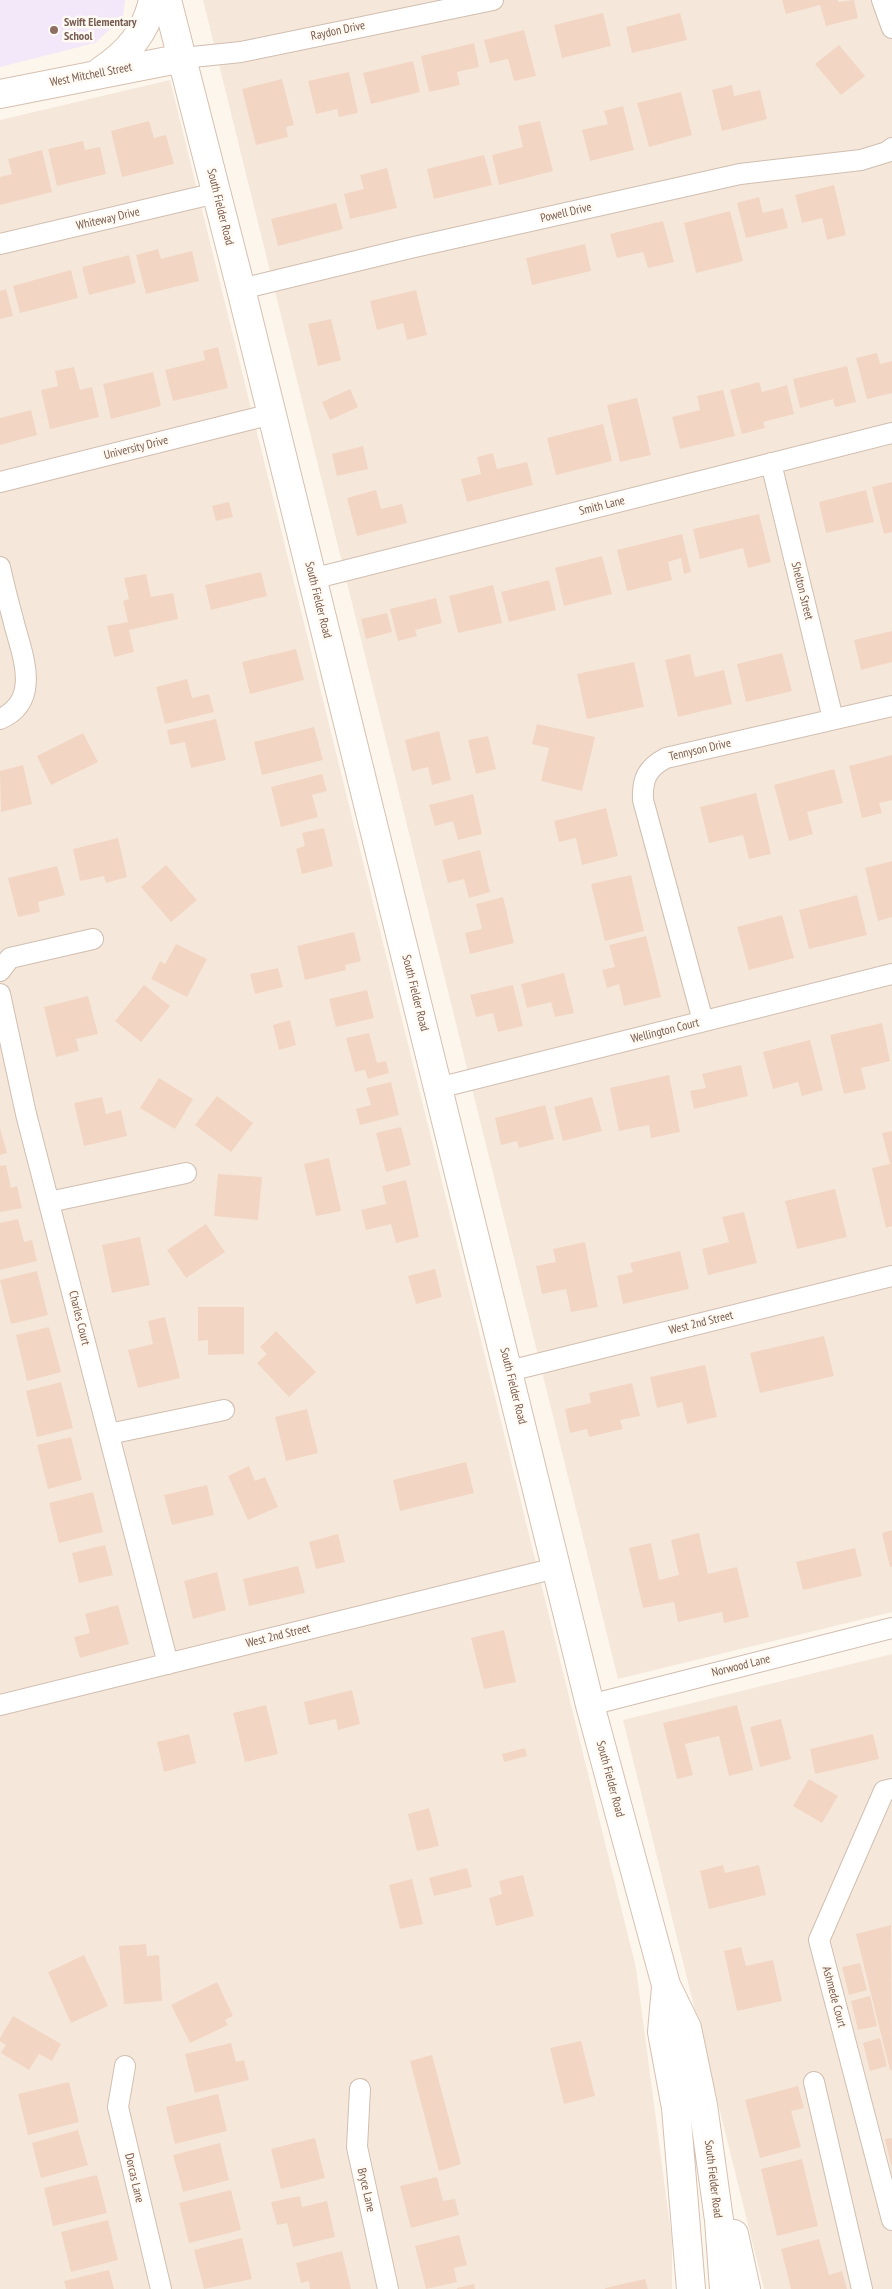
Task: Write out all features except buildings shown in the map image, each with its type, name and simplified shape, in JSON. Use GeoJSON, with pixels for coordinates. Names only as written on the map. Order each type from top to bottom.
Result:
{"type":"FeatureCollection","features":[{"type":"Feature","properties":{"kind":"main road"},"geometry":{"type":"LineString","coordinates":[[98,73],[116,61],[143,32],[153,0]]}},
{"type":"Feature","properties":{"kind":"main road","name":"South Fielder Road"},"geometry":{"type":"LineString","coordinates":[[166,0],[183,58],[241,289],[590,1705],[666,1985],[687,2028],[703,2105],[718,2220],[724,2289]]}},
{"type":"Feature","properties":{"kind":"main road","name":"West Mitchell Street"},"geometry":{"type":"LineString","coordinates":[[0,94],[98,73],[183,58]]}},
{"type":"Feature","properties":{"kind":"main road","name":"South Fielder Road"},"geometry":{"type":"LineString","coordinates":[[666,1985],[662,2032],[676,2108],[691,2289]]}},
{"type":"Feature","properties":{"kind":"main road"},"geometry":{"type":"LineString","coordinates":[[703,2105],[746,2289]]}},
{"type":"Feature","properties":{"kind":"street","name":"Raydon Drive"},"geometry":{"type":"LineString","coordinates":[[183,58],[241,52],[493,0]]}},
{"type":"Feature","properties":{"kind":"street"},"geometry":{"type":"LineString","coordinates":[[882,0],[892,28]]}},
{"type":"Feature","properties":{"kind":"street","name":"Powell Drive"},"geometry":{"type":"LineString","coordinates":[[241,289],[410,248],[740,174],[860,160],[887,152],[892,148]]}},
{"type":"Feature","properties":{"kind":"street","name":"Whiteway Drive"},"geometry":{"type":"LineString","coordinates":[[0,244],[216,193]]}},
{"type":"Feature","properties":{"kind":"street","name":"University Drive"},"geometry":{"type":"LineString","coordinates":[[0,482],[272,414]]}},
{"type":"Feature","properties":{"kind":"street","name":"Smith Lane"},"geometry":{"type":"LineString","coordinates":[[312,579],[892,434]]}},
{"type":"Feature","properties":{"kind":"street","name":"Shelton Street"},"geometry":{"type":"LineString","coordinates":[[771,463],[833,719]]}},
{"type":"Feature","properties":{"kind":"street"},"geometry":{"type":"LineString","coordinates":[[0,567],[26,669],[24,694],[19,705],[12,714],[0,719]]}},
{"type":"Feature","properties":{"kind":"street","name":"Tennyson Drive"},"geometry":{"type":"LineString","coordinates":[[703,1021],[643,800],[642,785],[654,764],[666,758],[892,706]]}},
{"type":"Feature","properties":{"kind":"street"},"geometry":{"type":"LineString","coordinates":[[0,971],[10,958],[93,939]]}},
{"type":"Feature","properties":{"kind":"street","name":"Wellington Court"},"geometry":{"type":"LineString","coordinates":[[438,1088],[892,974]]}},
{"type":"Feature","properties":{"kind":"street","name":"Charles Court"},"geometry":{"type":"LineString","coordinates":[[0,994],[26,1114],[168,1664]]}},
{"type":"Feature","properties":{"kind":"street"},"geometry":{"type":"LineString","coordinates":[[49,1202],[186,1173]]}},
{"type":"Feature","properties":{"kind":"street","name":"West 2nd Street"},"geometry":{"type":"LineString","coordinates":[[509,1371],[892,1276]]}},
{"type":"Feature","properties":{"kind":"street"},"geometry":{"type":"LineString","coordinates":[[109,1434],[224,1410]]}},
{"type":"Feature","properties":{"kind":"street","name":"West 2nd Street"},"geometry":{"type":"LineString","coordinates":[[0,1705],[556,1568]]}},
{"type":"Feature","properties":{"kind":"street","name":"Norwood Lane"},"geometry":{"type":"LineString","coordinates":[[590,1705],[892,1628]]}},
{"type":"Feature","properties":{"kind":"street","name":"Ashmede Court"},"geometry":{"type":"LineString","coordinates":[[892,1789],[884,1791],[819,1940],[892,2220]]}},
{"type":"Feature","properties":{"kind":"street","name":"Dorcas Lane"},"geometry":{"type":"LineString","coordinates":[[125,2066],[118,2108],[161,2289]]}},
{"type":"Feature","properties":{"kind":"street"},"geometry":{"type":"LineString","coordinates":[[814,2082],[862,2289]]}},
{"type":"Feature","properties":{"kind":"street","name":"Bryce Lane"},"geometry":{"type":"LineString","coordinates":[[360,2090],[356,2147],[388,2289]]}},
{"type":"Feature","properties":{"kind":"shaded area","name":"Swift Elementary School"},"geometry":{"type":"Polygon","coordinates":[[[0,0],[125,0],[123,17],[95,43],[0,67],[0,0]]]}},
{"type":"Feature","properties":{"kind":"shaded area"},"geometry":{"type":"Polygon","coordinates":[[[203,0],[892,0],[892,1612],[618,1679],[203,0]]]}},
{"type":"Feature","properties":{"kind":"shaded area"},"geometry":{"type":"Polygon","coordinates":[[[170,80],[636,1968],[672,2241],[672,2289],[0,2289],[0,120],[170,80]]]}},
{"type":"Feature","properties":{"kind":"shaded area"},"geometry":{"type":"Polygon","coordinates":[[[892,1654],[892,2289],[764,2289],[623,1720],[892,1654]]]}},
{"type":"Feature","properties":{"kind":"place","name":"Swift Elementary School"},"geometry":{"type":"Point","coordinates":[54,30]}}]}
